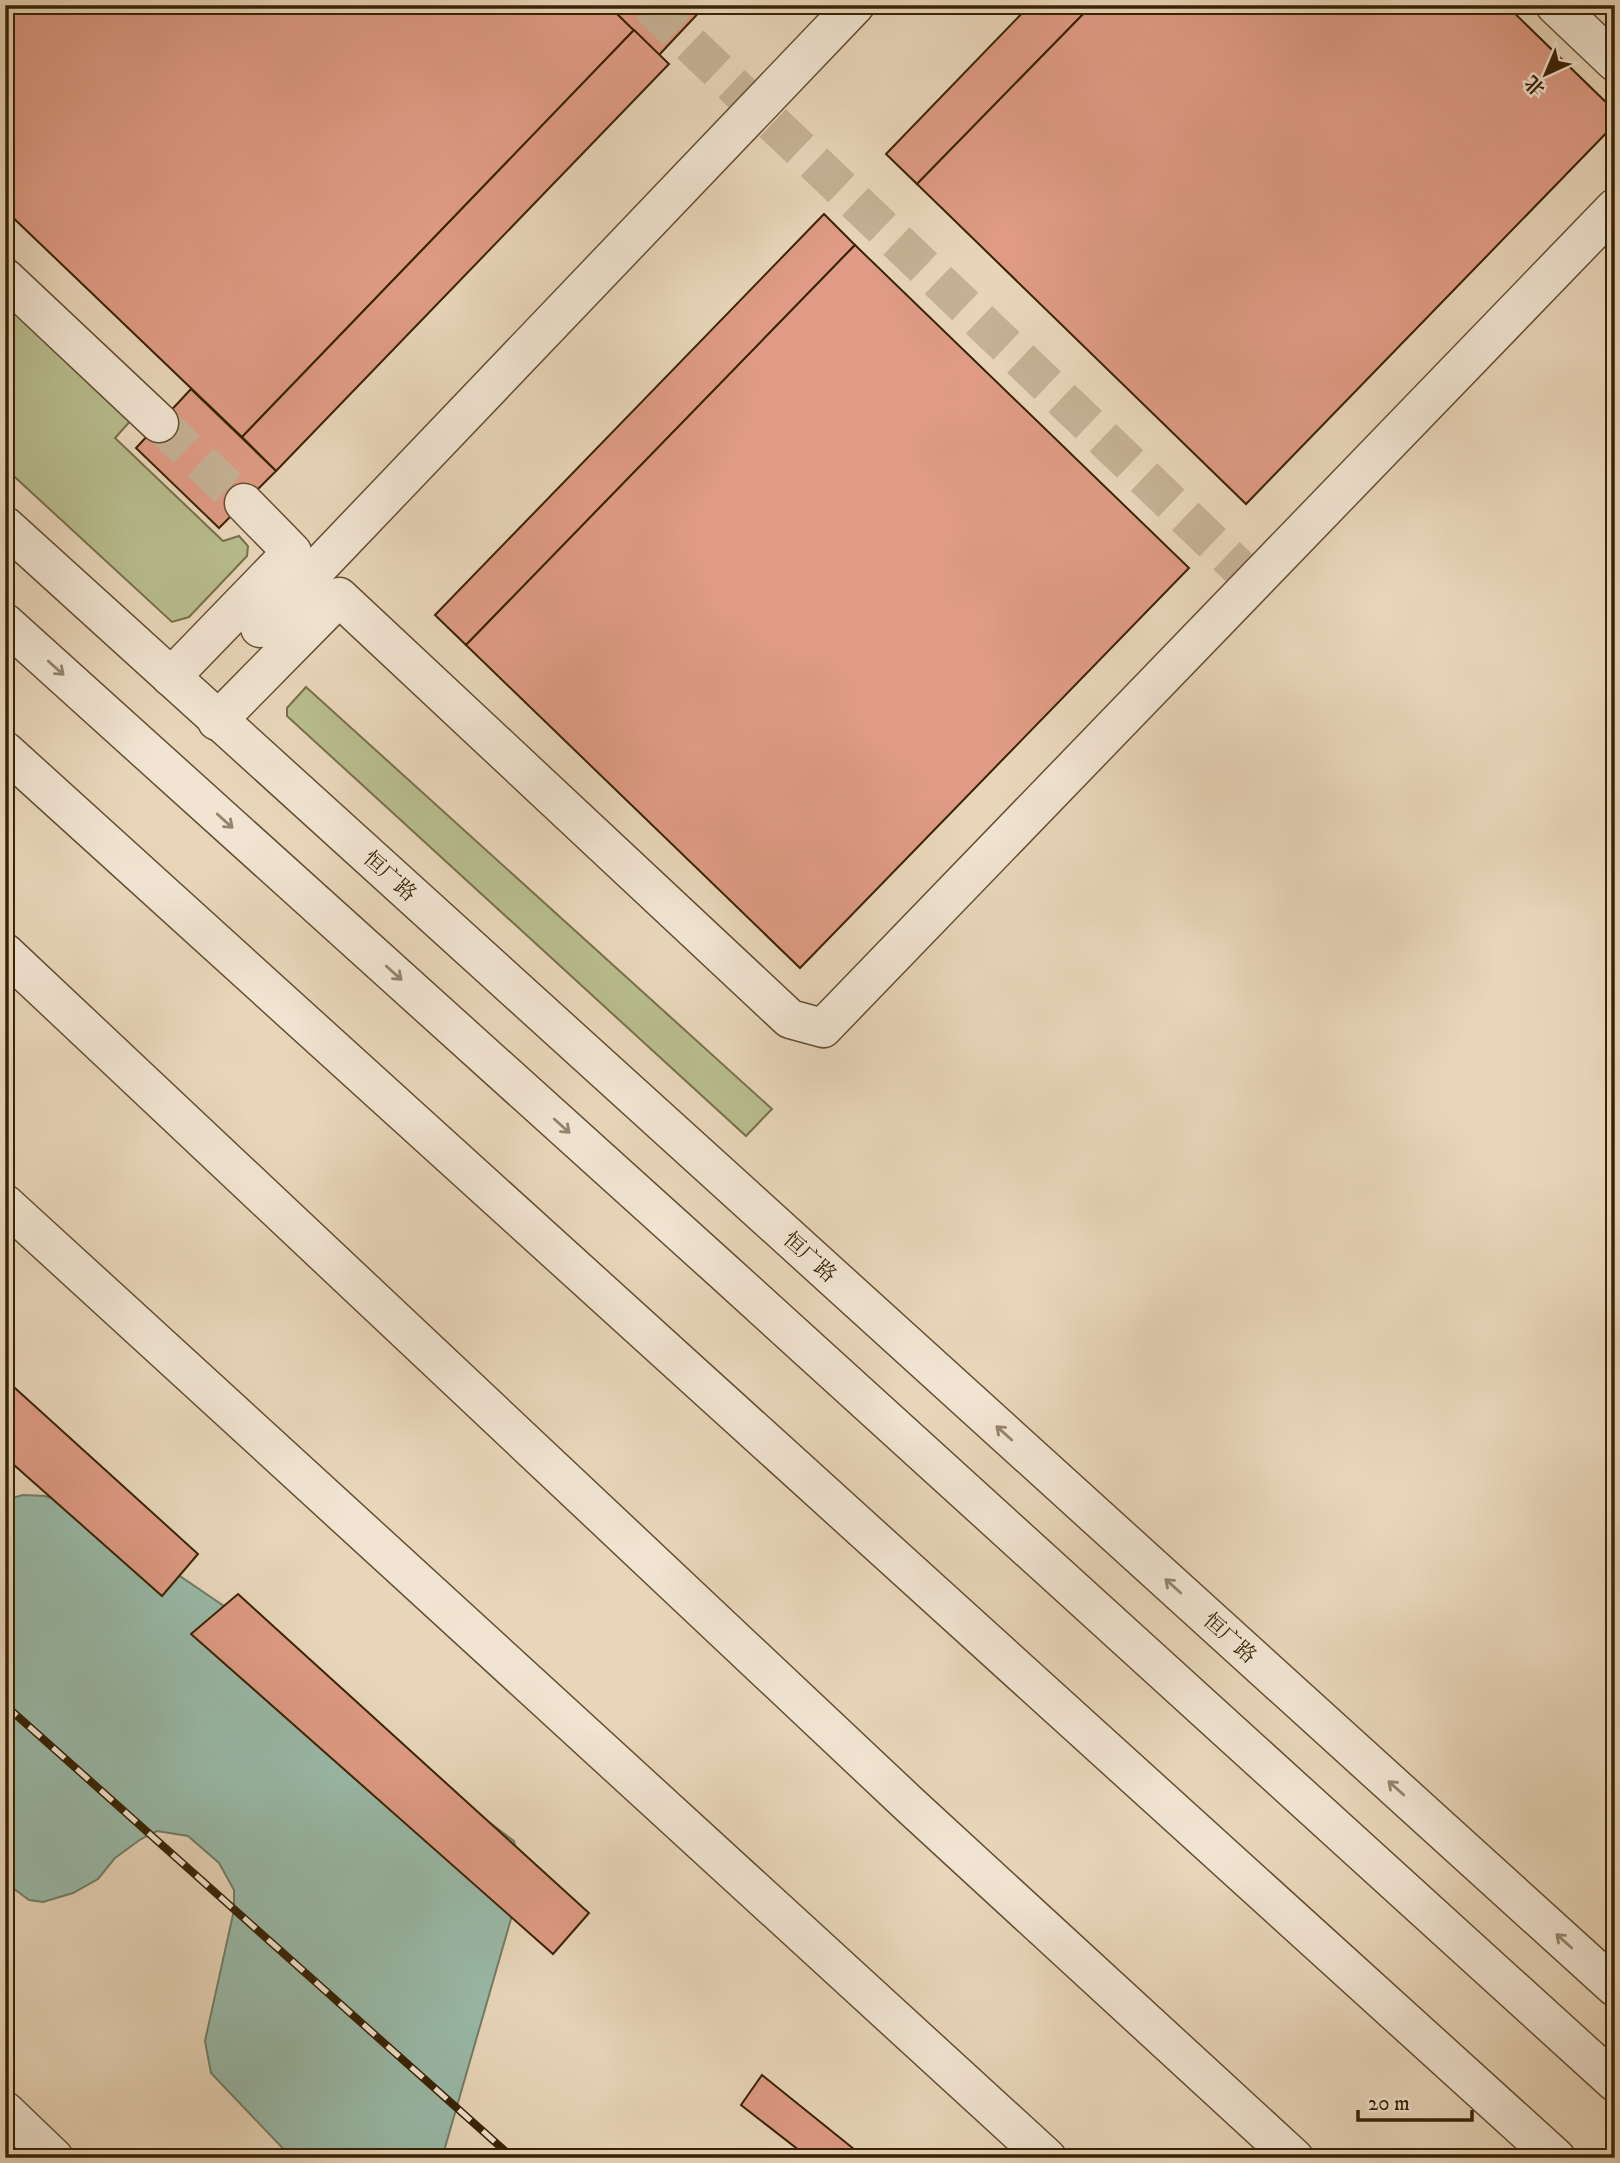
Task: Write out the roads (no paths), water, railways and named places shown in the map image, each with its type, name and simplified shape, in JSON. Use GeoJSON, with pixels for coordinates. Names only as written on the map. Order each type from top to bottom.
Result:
{"type":"FeatureCollection","features":[{"type":"Feature","properties":{"kind":"street"},"geometry":{"type":"LineString","coordinates":[[260,628],[855,5]]}},
{"type":"Feature","properties":{"kind":"street"},"geometry":{"type":"LineString","coordinates":[[1555,5],[1615,62]]}},
{"type":"Feature","properties":{"kind":"street"},"geometry":{"type":"LineString","coordinates":[[217,721],[339,597],[790,1019],[823,1028],[1615,208]]}},
{"type":"Feature","properties":{"kind":"street"},"geometry":{"type":"LineString","coordinates":[[5,278],[159,423]]}},
{"type":"Feature","properties":{"kind":"street"},"geometry":{"type":"LineString","coordinates":[[171,677],[292,552],[244,503]]}},
{"type":"Feature","properties":{"kind":"street","name":"恒广路"},"geometry":{"type":"LineString","coordinates":[[5,526],[1615,1987]]}},
{"type":"Feature","properties":{"kind":"street"},"geometry":{"type":"LineString","coordinates":[[5,623],[1615,2082]]}},
{"type":"Feature","properties":{"kind":"street"},"geometry":{"type":"LineString","coordinates":[[5,751],[1556,2158]]}},
{"type":"Feature","properties":{"kind":"street"},"geometry":{"type":"LineString","coordinates":[[5,953],[900,1796],[1294,2158]]}},
{"type":"Feature","properties":{"kind":"street"},"geometry":{"type":"LineString","coordinates":[[5,1204],[1047,2158]]}},
{"type":"Feature","properties":{"kind":"street"},"geometry":{"type":"LineString","coordinates":[[5,2111],[54,2158]]}},
{"type":"Feature","properties":{"kind":"tunnel"},"geometry":{"type":"LineString","coordinates":[[649,5],[1254,582]]}},
{"type":"Feature","properties":{"kind":"tunnel"},"geometry":{"type":"LineString","coordinates":[[159,423],[244,503]]}},
{"type":"Feature","properties":{"kind":"railway"},"geometry":{"type":"LineString","coordinates":[[5,1705],[513,2158]]}}]}
